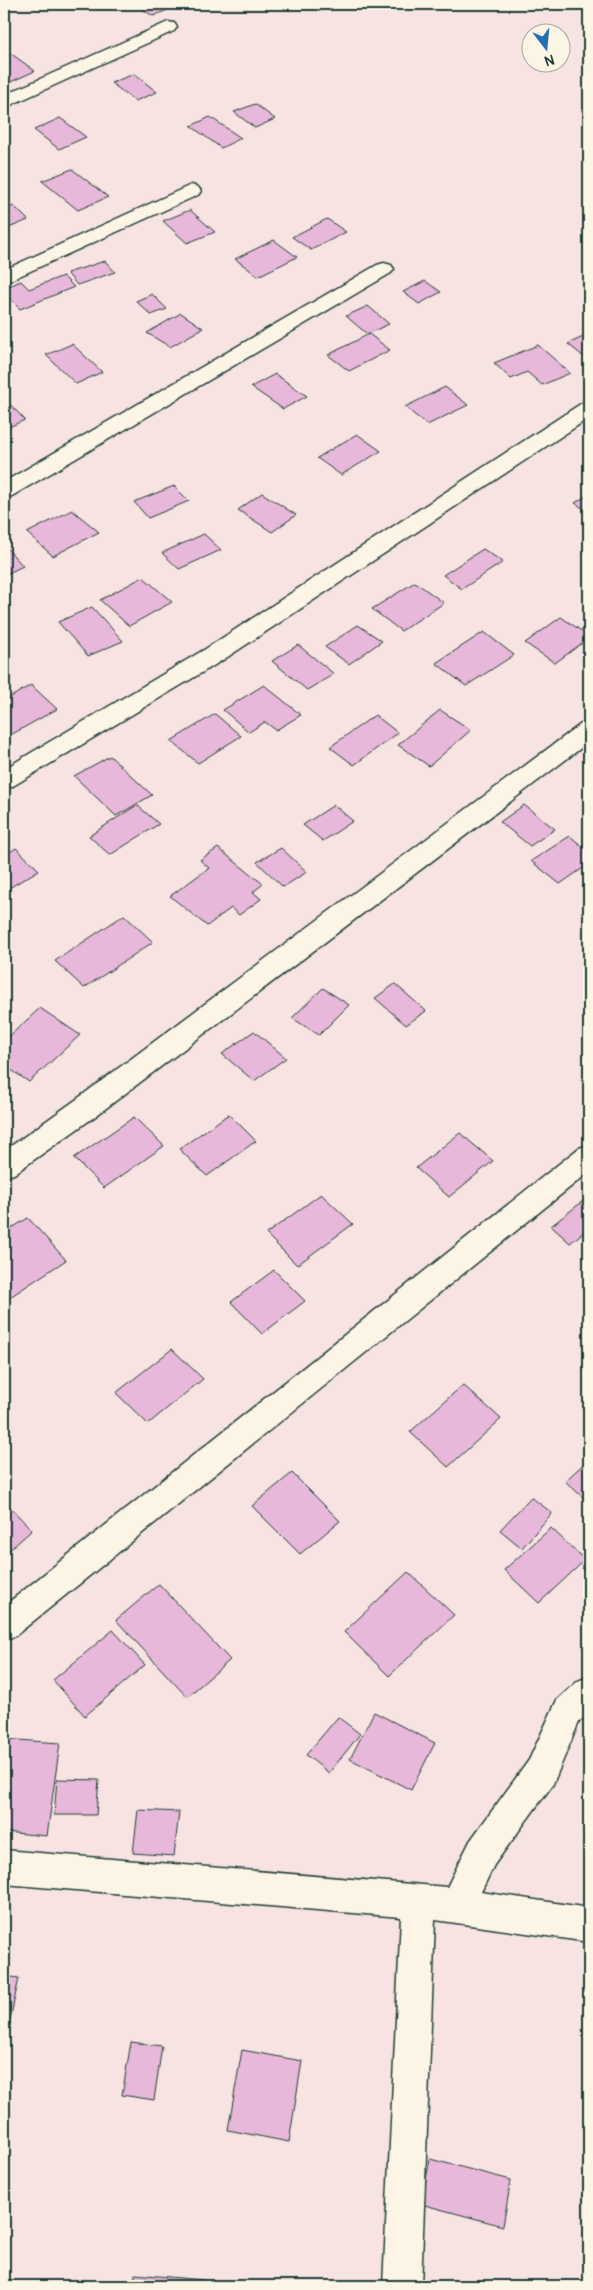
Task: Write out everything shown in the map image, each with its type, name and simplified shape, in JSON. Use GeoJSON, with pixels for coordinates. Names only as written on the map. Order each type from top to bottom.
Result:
{"type":"FeatureCollection","features":[{"type":"Feature","properties":{"kind":"street"},"geometry":{"type":"LineString","coordinates":[[4,102],[168,27]]}},
{"type":"Feature","properties":{"kind":"street"},"geometry":{"type":"LineString","coordinates":[[4,277],[191,191]]}},
{"type":"Feature","properties":{"kind":"street"},"geometry":{"type":"LineString","coordinates":[[4,491],[384,269]]}},
{"type":"Feature","properties":{"kind":"street"},"geometry":{"type":"LineString","coordinates":[[4,780],[215,654],[589,408]]}},
{"type":"Feature","properties":{"kind":"street"},"geometry":{"type":"LineString","coordinates":[[4,1166],[87,1107],[589,730]]}},
{"type":"Feature","properties":{"kind":"street"},"geometry":{"type":"LineString","coordinates":[[4,1625],[589,1156]]}},
{"type":"Feature","properties":{"kind":"street"},"geometry":{"type":"LineString","coordinates":[[456,1905],[482,1853],[541,1772],[568,1711],[589,1692]]}},
{"type":"Feature","properties":{"kind":"street"},"geometry":{"type":"LineString","coordinates":[[4,1867],[456,1905],[589,1925]]}},
{"type":"Feature","properties":{"kind":"street"},"geometry":{"type":"LineString","coordinates":[[402,2286],[419,1903]]}},
{"type":"Feature","properties":{"kind":"building"},"geometry":{"type":"Polygon","coordinates":[[[182,4],[153,16],[136,5],[182,4]]]}},
{"type":"Feature","properties":{"kind":"building"},"geometry":{"type":"Polygon","coordinates":[[[6,50],[35,71],[6,84],[4,82],[6,50]]]}},
{"type":"Feature","properties":{"kind":"building"},"geometry":{"type":"Polygon","coordinates":[[[134,74],[157,92],[135,101],[111,83],[134,74]]]}},
{"type":"Feature","properties":{"kind":"building"},"geometry":{"type":"Polygon","coordinates":[[[255,104],[275,119],[255,128],[234,112],[255,104]]]}},
{"type":"Feature","properties":{"kind":"building"},"geometry":{"type":"Polygon","coordinates":[[[210,117],[241,138],[221,148],[191,126],[210,117]]]}},
{"type":"Feature","properties":{"kind":"building"},"geometry":{"type":"Polygon","coordinates":[[[60,118],[86,137],[59,149],[34,130],[60,118]]]}},
{"type":"Feature","properties":{"kind":"building"},"geometry":{"type":"Polygon","coordinates":[[[72,169],[108,197],[78,210],[42,181],[72,169]]]}},
{"type":"Feature","properties":{"kind":"building"},"geometry":{"type":"Polygon","coordinates":[[[14,206],[28,220],[4,230],[4,210],[14,206]]]}},
{"type":"Feature","properties":{"kind":"building"},"geometry":{"type":"Polygon","coordinates":[[[190,210],[215,232],[187,243],[163,221],[190,210]]]}},
{"type":"Feature","properties":{"kind":"building"},"geometry":{"type":"Polygon","coordinates":[[[327,219],[346,232],[311,250],[292,237],[327,219]]]}},
{"type":"Feature","properties":{"kind":"building"},"geometry":{"type":"Polygon","coordinates":[[[274,240],[297,257],[258,276],[235,259],[274,240]]]}},
{"type":"Feature","properties":{"kind":"building"},"geometry":{"type":"Polygon","coordinates":[[[105,261],[115,272],[77,285],[67,273],[105,261]]]}},
{"type":"Feature","properties":{"kind":"building"},"geometry":{"type":"Polygon","coordinates":[[[63,276],[74,287],[20,309],[4,293],[4,288],[21,281],[29,289],[63,276]]]}},
{"type":"Feature","properties":{"kind":"building"},"geometry":{"type":"Polygon","coordinates":[[[425,281],[441,292],[419,304],[403,292],[425,281]]]}},
{"type":"Feature","properties":{"kind":"building"},"geometry":{"type":"Polygon","coordinates":[[[152,294],[167,309],[151,315],[136,301],[152,294]]]}},
{"type":"Feature","properties":{"kind":"building"},"geometry":{"type":"Polygon","coordinates":[[[368,306],[389,324],[367,334],[346,316],[368,306]]]}},
{"type":"Feature","properties":{"kind":"building"},"geometry":{"type":"Polygon","coordinates":[[[181,313],[203,328],[170,347],[147,333],[181,313]]]}},
{"type":"Feature","properties":{"kind":"building"},"geometry":{"type":"Polygon","coordinates":[[[369,334],[390,350],[349,371],[328,355],[369,334]]]}},
{"type":"Feature","properties":{"kind":"building"},"geometry":{"type":"Polygon","coordinates":[[[585,336],[589,339],[589,361],[568,344],[585,336]]]}},
{"type":"Feature","properties":{"kind":"building"},"geometry":{"type":"Polygon","coordinates":[[[72,344],[102,372],[76,384],[46,355],[72,344]]]}},
{"type":"Feature","properties":{"kind":"building"},"geometry":{"type":"Polygon","coordinates":[[[538,345],[570,373],[542,385],[527,372],[511,379],[494,363],[538,345]]]}},
{"type":"Feature","properties":{"kind":"building"},"geometry":{"type":"Polygon","coordinates":[[[275,374],[307,396],[283,409],[251,387],[275,374]]]}},
{"type":"Feature","properties":{"kind":"building"},"geometry":{"type":"Polygon","coordinates":[[[445,387],[468,405],[427,425],[405,407],[445,387]]]}},
{"type":"Feature","properties":{"kind":"building"},"geometry":{"type":"Polygon","coordinates":[[[4,398],[25,420],[4,429],[4,398]]]}},
{"type":"Feature","properties":{"kind":"building"},"geometry":{"type":"Polygon","coordinates":[[[357,434],[381,451],[341,475],[317,458],[357,434]]]}},
{"type":"Feature","properties":{"kind":"building"},"geometry":{"type":"Polygon","coordinates":[[[174,486],[189,501],[148,518],[134,502],[174,486]]]}},
{"type":"Feature","properties":{"kind":"building"},"geometry":{"type":"Polygon","coordinates":[[[262,493],[296,515],[272,532],[238,510],[262,493]]]}},
{"type":"Feature","properties":{"kind":"building"},"geometry":{"type":"Polygon","coordinates":[[[589,494],[589,512],[575,503],[589,494]]]}},
{"type":"Feature","properties":{"kind":"building"},"geometry":{"type":"Polygon","coordinates":[[[72,510],[99,532],[53,556],[27,533],[72,510]]]}},
{"type":"Feature","properties":{"kind":"building"},"geometry":{"type":"Polygon","coordinates":[[[204,534],[221,550],[179,569],[162,553],[204,534]]]}},
{"type":"Feature","properties":{"kind":"building"},"geometry":{"type":"Polygon","coordinates":[[[4,545],[23,566],[4,575],[4,545]]]}},
{"type":"Feature","properties":{"kind":"building"},"geometry":{"type":"Polygon","coordinates":[[[483,549],[503,562],[462,589],[443,575],[483,549]]]}},
{"type":"Feature","properties":{"kind":"building"},"geometry":{"type":"Polygon","coordinates":[[[143,577],[172,602],[129,626],[100,600],[143,577]]]}},
{"type":"Feature","properties":{"kind":"building"},"geometry":{"type":"Polygon","coordinates":[[[415,582],[444,603],[401,631],[372,609],[415,582]]]}},
{"type":"Feature","properties":{"kind":"building"},"geometry":{"type":"Polygon","coordinates":[[[92,607],[123,641],[88,656],[58,622],[92,607]]]}},
{"type":"Feature","properties":{"kind":"building"},"geometry":{"type":"Polygon","coordinates":[[[561,617],[589,636],[589,638],[555,663],[525,643],[561,617]]]}},
{"type":"Feature","properties":{"kind":"building"},"geometry":{"type":"Polygon","coordinates":[[[358,625],[382,641],[349,664],[325,647],[358,625]]]}},
{"type":"Feature","properties":{"kind":"building"},"geometry":{"type":"Polygon","coordinates":[[[484,632],[514,655],[466,686],[436,663],[484,632]]]}},
{"type":"Feature","properties":{"kind":"building"},"geometry":{"type":"Polygon","coordinates":[[[298,645],[334,674],[307,690],[272,661],[298,645]]]}},
{"type":"Feature","properties":{"kind":"building"},"geometry":{"type":"Polygon","coordinates":[[[31,685],[57,709],[7,737],[4,734],[4,701],[31,685]]]}},
{"type":"Feature","properties":{"kind":"building"},"geometry":{"type":"Polygon","coordinates":[[[264,685],[301,715],[276,730],[265,722],[249,732],[223,710],[264,685]]]}},
{"type":"Feature","properties":{"kind":"building"},"geometry":{"type":"Polygon","coordinates":[[[440,710],[471,730],[429,766],[398,745],[440,710]]]}},
{"type":"Feature","properties":{"kind":"building"},"geometry":{"type":"Polygon","coordinates":[[[215,714],[241,736],[198,763],[171,741],[215,714]]]}},
{"type":"Feature","properties":{"kind":"building"},"geometry":{"type":"Polygon","coordinates":[[[375,715],[398,733],[354,765],[330,747],[375,715]]]}},
{"type":"Feature","properties":{"kind":"building"},"geometry":{"type":"Polygon","coordinates":[[[110,756],[152,795],[116,816],[74,776],[110,756]]]}},
{"type":"Feature","properties":{"kind":"building"},"geometry":{"type":"Polygon","coordinates":[[[137,805],[159,824],[110,855],[89,836],[137,805]]]}},
{"type":"Feature","properties":{"kind":"building"},"geometry":{"type":"Polygon","coordinates":[[[334,805],[353,821],[323,841],[303,825],[334,805]]]}},
{"type":"Feature","properties":{"kind":"building"},"geometry":{"type":"Polygon","coordinates":[[[524,805],[555,829],[530,846],[500,822],[524,805]]]}},
{"type":"Feature","properties":{"kind":"building"},"geometry":{"type":"Polygon","coordinates":[[[570,836],[589,852],[589,864],[560,884],[531,861],[570,836]]]}},
{"type":"Feature","properties":{"kind":"building"},"geometry":{"type":"Polygon","coordinates":[[[16,848],[39,870],[4,891],[4,856],[16,848]]]}},
{"type":"Feature","properties":{"kind":"building"},"geometry":{"type":"Polygon","coordinates":[[[218,848],[263,884],[253,892],[261,899],[239,915],[231,908],[207,926],[170,896],[209,868],[200,860],[218,848]]]}},
{"type":"Feature","properties":{"kind":"building"},"geometry":{"type":"Polygon","coordinates":[[[281,848],[307,872],[283,887],[257,862],[281,848]]]}},
{"type":"Feature","properties":{"kind":"building"},"geometry":{"type":"Polygon","coordinates":[[[124,915],[153,942],[84,988],[55,961],[124,915]]]}},
{"type":"Feature","properties":{"kind":"building"},"geometry":{"type":"Polygon","coordinates":[[[395,984],[426,1011],[406,1025],[375,998],[395,984]]]}},
{"type":"Feature","properties":{"kind":"building"},"geometry":{"type":"Polygon","coordinates":[[[323,988],[349,1005],[319,1035],[292,1018],[323,988]]]}},
{"type":"Feature","properties":{"kind":"building"},"geometry":{"type":"Polygon","coordinates":[[[40,1008],[80,1035],[29,1082],[4,1065],[4,1041],[40,1008]]]}},
{"type":"Feature","properties":{"kind":"building"},"geometry":{"type":"Polygon","coordinates":[[[254,1031],[286,1058],[254,1081],[222,1054],[254,1031]]]}},
{"type":"Feature","properties":{"kind":"building"},"geometry":{"type":"Polygon","coordinates":[[[229,1114],[256,1141],[207,1176],[179,1149],[229,1114]]]}},
{"type":"Feature","properties":{"kind":"building"},"geometry":{"type":"Polygon","coordinates":[[[134,1117],[164,1146],[104,1188],[74,1158],[134,1117]]]}},
{"type":"Feature","properties":{"kind":"building"},"geometry":{"type":"Polygon","coordinates":[[[460,1133],[493,1161],[449,1197],[416,1168],[460,1133]]]}},
{"type":"Feature","properties":{"kind":"building"},"geometry":{"type":"Polygon","coordinates":[[[321,1194],[353,1224],[297,1265],[266,1234],[321,1194]]]}},
{"type":"Feature","properties":{"kind":"building"},"geometry":{"type":"Polygon","coordinates":[[[587,1198],[589,1200],[589,1235],[585,1231],[570,1243],[551,1226],[587,1198]]]}},
{"type":"Feature","properties":{"kind":"building"},"geometry":{"type":"Polygon","coordinates":[[[28,1218],[66,1260],[4,1301],[4,1233],[28,1218]]]}},
{"type":"Feature","properties":{"kind":"building"},"geometry":{"type":"Polygon","coordinates":[[[274,1270],[305,1301],[262,1334],[231,1302],[274,1270]]]}},
{"type":"Feature","properties":{"kind":"building"},"geometry":{"type":"Polygon","coordinates":[[[172,1349],[203,1379],[148,1424],[116,1393],[172,1349]]]}},
{"type":"Feature","properties":{"kind":"building"},"geometry":{"type":"Polygon","coordinates":[[[463,1385],[501,1419],[448,1467],[410,1432],[463,1385]]]}},
{"type":"Feature","properties":{"kind":"building"},"geometry":{"type":"Polygon","coordinates":[[[589,1459],[589,1503],[565,1481],[589,1459]]]}},
{"type":"Feature","properties":{"kind":"building"},"geometry":{"type":"Polygon","coordinates":[[[292,1473],[340,1521],[300,1554],[252,1506],[292,1473]]]}},
{"type":"Feature","properties":{"kind":"building"},"geometry":{"type":"Polygon","coordinates":[[[531,1497],[552,1513],[522,1548],[500,1530],[531,1497]]]}},
{"type":"Feature","properties":{"kind":"building"},"geometry":{"type":"Polygon","coordinates":[[[4,1501],[32,1530],[4,1555],[4,1501]]]}},
{"type":"Feature","properties":{"kind":"building"},"geometry":{"type":"Polygon","coordinates":[[[551,1528],[585,1560],[539,1603],[504,1570],[551,1528]]]}},
{"type":"Feature","properties":{"kind":"building"},"geometry":{"type":"Polygon","coordinates":[[[408,1572],[454,1615],[389,1676],[344,1632],[408,1572]]]}},
{"type":"Feature","properties":{"kind":"building"},"geometry":{"type":"Polygon","coordinates":[[[159,1584],[230,1660],[187,1697],[116,1620],[159,1584]]]}},
{"type":"Feature","properties":{"kind":"building"},"geometry":{"type":"Polygon","coordinates":[[[113,1630],[145,1665],[85,1716],[53,1680],[113,1630]]]}},
{"type":"Feature","properties":{"kind":"building"},"geometry":{"type":"Polygon","coordinates":[[[374,1712],[435,1743],[411,1790],[350,1759],[374,1712]]]}},
{"type":"Feature","properties":{"kind":"building"},"geometry":{"type":"Polygon","coordinates":[[[338,1717],[360,1734],[329,1773],[306,1755],[338,1717]]]}},
{"type":"Feature","properties":{"kind":"building"},"geometry":{"type":"Polygon","coordinates":[[[4,1739],[60,1743],[47,1836],[4,1832],[4,1739]]]}},
{"type":"Feature","properties":{"kind":"building"},"geometry":{"type":"Polygon","coordinates":[[[57,1779],[99,1780],[96,1815],[54,1815],[57,1779]]]}},
{"type":"Feature","properties":{"kind":"building"},"geometry":{"type":"Polygon","coordinates":[[[138,1810],[179,1812],[174,1856],[133,1853],[138,1810]]]}},
{"type":"Feature","properties":{"kind":"building"},"geometry":{"type":"Polygon","coordinates":[[[4,1976],[19,1978],[4,2048],[4,1976]]]}},
{"type":"Feature","properties":{"kind":"building"},"geometry":{"type":"Polygon","coordinates":[[[131,2042],[162,2046],[154,2100],[122,2095],[131,2042]]]}},
{"type":"Feature","properties":{"kind":"building"},"geometry":{"type":"Polygon","coordinates":[[[242,2050],[302,2061],[289,2142],[228,2130],[242,2050]]]}},
{"type":"Feature","properties":{"kind":"building"},"geometry":{"type":"Polygon","coordinates":[[[430,2159],[511,2180],[503,2226],[421,2204],[430,2159]]]}},
{"type":"Feature","properties":{"kind":"building"},"geometry":{"type":"Polygon","coordinates":[[[135,2274],[204,2280],[203,2286],[134,2286],[135,2274]]]}}]}
